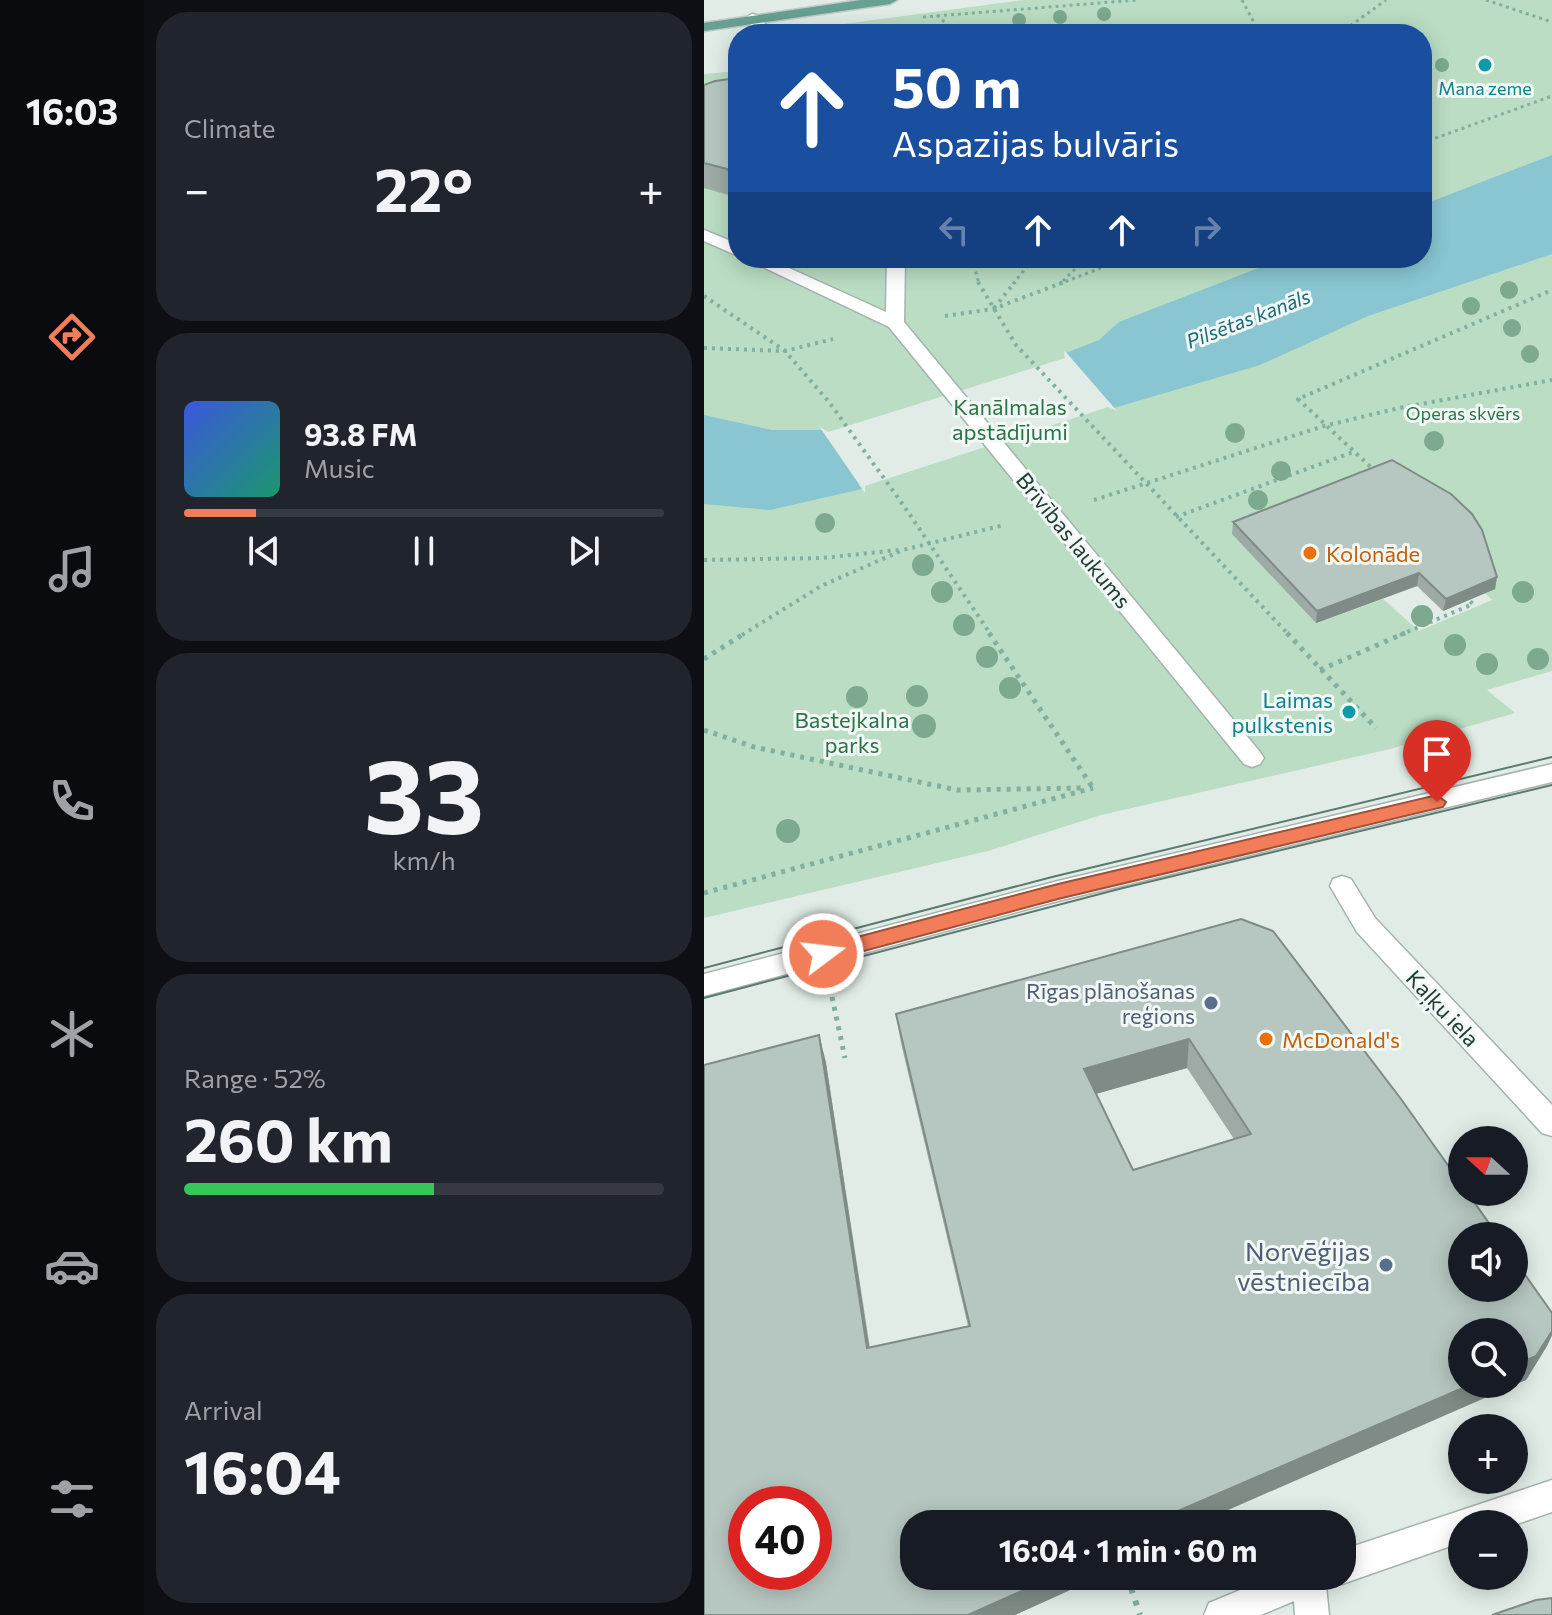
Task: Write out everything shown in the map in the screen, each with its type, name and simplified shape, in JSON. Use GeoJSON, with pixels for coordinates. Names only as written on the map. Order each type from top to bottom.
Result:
{"type":"FeatureCollection","features":[{"type":"Feature","properties":{"kind":"main road"},"geometry":{"type":"LineString","coordinates":[[704,27],[748,13],[890,0]]}},
{"type":"Feature","properties":{"kind":"street"},"geometry":{"type":"LineString","coordinates":[[748,13],[758,24]]}},
{"type":"Feature","properties":{"kind":"street"},"geometry":{"type":"LineString","coordinates":[[704,235],[728,246]]}},
{"type":"Feature","properties":{"kind":"street","name":"Brīvības laukums"},"geometry":{"type":"LineString","coordinates":[[775,268],[895,323],[1252,758]]}},
{"type":"Feature","properties":{"kind":"street"},"geometry":{"type":"LineString","coordinates":[[895,323],[896,268]]}},
{"type":"Feature","properties":{"kind":"street"},"geometry":{"type":"LineString","coordinates":[[704,985],[1058,891],[1552,773]]}},
{"type":"Feature","properties":{"kind":"street","name":"Kaļķu iela"},"geometry":{"type":"LineString","coordinates":[[1342,886],[1366,925],[1552,1124]]}},
{"type":"Feature","properties":{"kind":"street"},"geometry":{"type":"LineString","coordinates":[[1510,1510],[1552,1496]]}},
{"type":"Feature","properties":{"kind":"street"},"geometry":{"type":"LineString","coordinates":[[1356,1562],[1448,1531]]}},
{"type":"Feature","properties":{"kind":"street"},"geometry":{"type":"LineString","coordinates":[[1221,1615],[1281,1590]]}},
{"type":"Feature","properties":{"kind":"street"},"geometry":{"type":"LineString","coordinates":[[1312,1590],[1312,1615]]}},
{"type":"Feature","properties":{"kind":"path"},"geometry":{"type":"LineString","coordinates":[[910,20],[937,15],[1137,0]]}},
{"type":"Feature","properties":{"kind":"path"},"geometry":{"type":"LineString","coordinates":[[1242,0],[1255,24]]}},
{"type":"Feature","properties":{"kind":"path"},"geometry":{"type":"LineString","coordinates":[[1353,24],[1386,0]]}},
{"type":"Feature","properties":{"kind":"path"},"geometry":{"type":"LineString","coordinates":[[1486,0],[1552,22]]}},
{"type":"Feature","properties":{"kind":"path"},"geometry":{"type":"LineString","coordinates":[[937,15],[946,24]]}},
{"type":"Feature","properties":{"kind":"path"},"geometry":{"type":"LineString","coordinates":[[1432,139],[1552,96]]}},
{"type":"Feature","properties":{"kind":"path"},"geometry":{"type":"LineString","coordinates":[[974,268],[976,279],[1016,345],[1376,728]]}},
{"type":"Feature","properties":{"kind":"path"},"geometry":{"type":"LineString","coordinates":[[993,309],[1026,268]]}},
{"type":"Feature","properties":{"kind":"path"},"geometry":{"type":"LineString","coordinates":[[1059,285],[1076,268]]}},
{"type":"Feature","properties":{"kind":"path"},"geometry":{"type":"LineString","coordinates":[[993,309],[1102,268]]}},
{"type":"Feature","properties":{"kind":"path"},"geometry":{"type":"LineString","coordinates":[[1381,476],[1298,399],[1552,290]]}},
{"type":"Feature","properties":{"kind":"path"},"geometry":{"type":"LineString","coordinates":[[704,296],[785,351],[829,402],[904,506],[1093,788]]}},
{"type":"Feature","properties":{"kind":"path"},"geometry":{"type":"LineString","coordinates":[[704,348],[785,351],[895,323]]}},
{"type":"Feature","properties":{"kind":"path"},"geometry":{"type":"LineString","coordinates":[[1176,474],[1324,426],[1444,399],[1552,380]]}},
{"type":"Feature","properties":{"kind":"path"},"geometry":{"type":"LineString","coordinates":[[1176,517],[1353,452]]}},
{"type":"Feature","properties":{"kind":"path"},"geometry":{"type":"LineString","coordinates":[[704,560],[822,558],[903,550],[821,586],[704,659]]}},
{"type":"Feature","properties":{"kind":"path"},"geometry":{"type":"LineString","coordinates":[[1320,670],[1473,604],[1469,600]]}},
{"type":"Feature","properties":{"kind":"path"},"geometry":{"type":"LineString","coordinates":[[704,730],[754,747],[957,790],[1093,788]]}},
{"type":"Feature","properties":{"kind":"path"},"geometry":{"type":"LineString","coordinates":[[704,893],[1093,788]]}},
{"type":"Feature","properties":{"kind":"path"},"geometry":{"type":"LineString","coordinates":[[823,954],[845,1058]]}},
{"type":"Feature","properties":{"kind":"path"},"geometry":{"type":"LineString","coordinates":[[1132,1590],[1140,1615]]}},
{"type":"Feature","properties":{"kind":"green space","name":"Kanālmalas apstādījumi"},"geometry":{"type":"Polygon","coordinates":[[[1023,0],[1552,0],[1552,671],[1487,690],[1515,713],[1390,749],[1101,815],[988,851],[704,918],[704,74],[728,72],[728,268],[1432,268],[1432,24],[844,24],[1023,0]],[[1458,568],[1316,623],[1383,599],[1419,631],[1492,600],[1458,568]]]}},
{"type":"Feature","properties":{"kind":"water","name":"Pilsētas kanāls"},"geometry":{"type":"Polygon","coordinates":[[[1552,155],[1552,254],[1368,316],[1260,365],[1114,408],[1109,402],[859,485],[862,489],[770,510],[704,504],[704,415],[772,430],[822,430],[827,437],[1072,359],[1066,353],[1099,340],[1119,322],[1258,268],[1432,268],[1432,201],[1552,155]]]}},
{"type":"Feature","properties":{"kind":"pier"},"geometry":{"type":"Polygon","coordinates":[[[1064,350],[1117,411],[1108,407],[865,486],[865,493],[819,426],[828,432],[1065,358],[1064,350]]]}},
{"type":"Feature","properties":{"kind":"building"},"geometry":{"type":"Polygon","coordinates":[[[728,79],[728,170],[704,163],[704,85],[728,79]]]}},
{"type":"Feature","properties":{"kind":"building"},"geometry":{"type":"Polygon","coordinates":[[[1392,460],[1451,494],[1472,514],[1482,530],[1497,577],[1446,599],[1419,573],[1317,611],[1233,522],[1392,460]]]}},
{"type":"Feature","properties":{"kind":"building"},"geometry":{"type":"Polygon","coordinates":[[[1241,919],[1273,931],[1401,1099],[1448,1165],[1448,1206],[1477,1206],[1488,1222],[1448,1222],[1448,1302],[1528,1302],[1528,1279],[1552,1313],[1552,1331],[1536,1356],[1528,1360],[1528,1318],[1448,1318],[1448,1394],[1180,1510],[900,1510],[900,1590],[1024,1590],[968,1615],[704,1615],[704,1065],[819,1035],[867,1348],[970,1326],[896,1014],[1241,919]],[[1189,1039],[1084,1069],[1133,1170],[1251,1134],[1189,1039]]]}},
{"type":"Feature","properties":{"kind":"building"},"geometry":{"type":"Polygon","coordinates":[[[1552,1598],[1552,1615],[1492,1615],[1536,1600],[1552,1598]]]}},
{"type":"Feature","properties":{"kind":"tram line"},"geometry":{"type":"LineString","coordinates":[[704,968],[1052,877],[1552,757]]}},
{"type":"Feature","properties":{"kind":"tram line"},"geometry":{"type":"LineString","coordinates":[[704,998],[1119,889],[1552,785]]}},
{"type":"Feature","properties":{"kind":"place","name":"Mana zeme"},"geometry":{"type":"Point","coordinates":[1485,65]}},
{"type":"Feature","properties":{"kind":"place","name":"Kolonāde"},"geometry":{"type":"Point","coordinates":[1310,553]}},
{"type":"Feature","properties":{"kind":"place","name":"Laimas pulkstenis"},"geometry":{"type":"Point","coordinates":[1349,712]}},
{"type":"Feature","properties":{"kind":"place","name":"Rīgas plānošanas reģions"},"geometry":{"type":"Point","coordinates":[1211,1003]}},
{"type":"Feature","properties":{"kind":"place","name":"McDonald's"},"geometry":{"type":"Point","coordinates":[1266,1039]}},
{"type":"Feature","properties":{"kind":"place","name":"Norvēģijas vēstniecība"},"geometry":{"type":"Point","coordinates":[1386,1265]}},
{"type":"Feature","properties":{"kind":"route"},"geometry":{"type":"LineString","coordinates":[[823,954],[1058,891],[1437,802]]}},
{"type":"Feature","properties":{"kind":"park label","name":"Operas skvērs"},"geometry":{"type":"Point","coordinates":[1463,413]}},
{"type":"Feature","properties":{"kind":"park label","name":"Bastejkalna parks"},"geometry":{"type":"Point","coordinates":[852,732]}}]}
